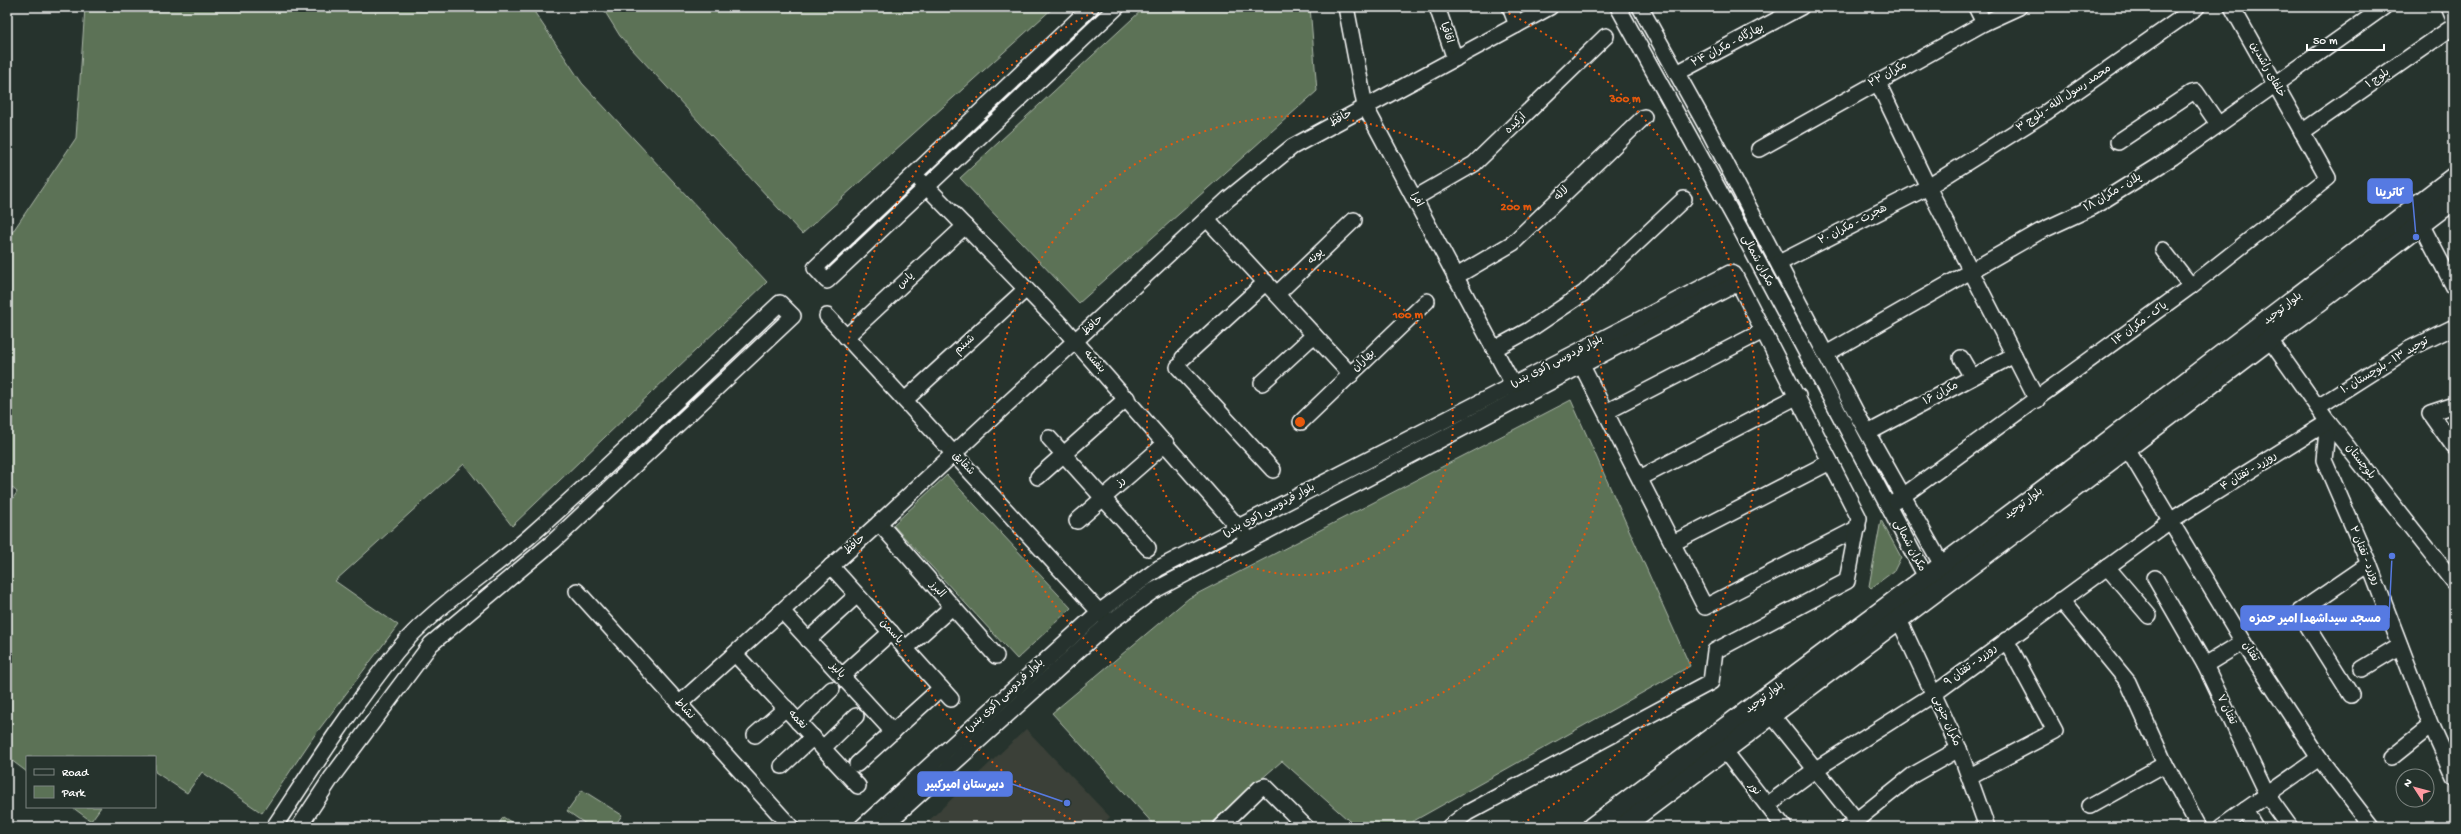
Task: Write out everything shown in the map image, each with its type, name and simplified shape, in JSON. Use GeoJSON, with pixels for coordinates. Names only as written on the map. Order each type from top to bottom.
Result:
{"type":"FeatureCollection","features":[{"type":"Feature","properties":{"kind":"main road","name":"بلوار توحید"},"geometry":{"type":"LineString","coordinates":[[1592,827],[1895,610],[1942,586],[2127,448],[2454,177]]}},
{"type":"Feature","properties":{"kind":"main road","name":"بلوار توحید"},"geometry":{"type":"LineString","coordinates":[[1622,827],[1771,714],[1895,610],[1926,577],[2454,199]]}},
{"type":"Feature","properties":{"kind":"street"},"geometry":{"type":"LineString","coordinates":[[1091,7],[815,268],[827,281],[1117,7]]}},
{"type":"Feature","properties":{"kind":"street","name":"افرا"},"geometry":{"type":"LineString","coordinates":[[1346,7],[1366,106],[1455,277],[1496,348],[1520,398]]}},
{"type":"Feature","properties":{"kind":"street","name":"اقاقیا"},"geometry":{"type":"LineString","coordinates":[[1437,7],[1455,59]]}},
{"type":"Feature","properties":{"kind":"street"},"geometry":{"type":"LineString","coordinates":[[1510,7],[1517,25]]}},
{"type":"Feature","properties":{"kind":"street","name":"حافظ"},"geometry":{"type":"LineString","coordinates":[[679,704],[1076,342],[1247,182],[1292,147],[1550,7]]}},
{"type":"Feature","properties":{"kind":"street","name":"مکران شمالی"},"geometry":{"type":"LineString","coordinates":[[1618,7],[1926,577],[1942,586],[1942,565],[1905,496],[1868,433],[1677,73],[1640,7]]}},
{"type":"Feature","properties":{"kind":"street","name":"بهارگاه - مکران ۲۴"},"geometry":{"type":"LineString","coordinates":[[1677,73],[1801,7]]}},
{"type":"Feature","properties":{"kind":"street"},"geometry":{"type":"LineString","coordinates":[[1976,7],[1984,23]]}},
{"type":"Feature","properties":{"kind":"street","name":"مکران ۲۲"},"geometry":{"type":"LineString","coordinates":[[1759,149],[1877,81],[1984,23],[2019,7]]}},
{"type":"Feature","properties":{"kind":"street","name":"محمد رسول الله - بلوچ ۳"},"geometry":{"type":"LineString","coordinates":[[1928,187],[2045,113],[2197,7]]}},
{"type":"Feature","properties":{"kind":"street","name":"خلفای راشدین"},"geometry":{"type":"LineString","coordinates":[[2232,7],[2302,132]]}},
{"type":"Feature","properties":{"kind":"street","name":"پلان - مکران ۱۸"},"geometry":{"type":"LineString","coordinates":[[1826,354],[2038,232],[2093,207],[2173,157],[2274,83],[2384,7]]}},
{"type":"Feature","properties":{"kind":"street"},"geometry":{"type":"LineString","coordinates":[[2449,7],[2454,20]]}},
{"type":"Feature","properties":{"kind":"street","name":"بلوچ ۱"},"geometry":{"type":"LineString","coordinates":[[2302,132],[2454,26]]}},
{"type":"Feature","properties":{"kind":"street","name":"ارکیده"},"geometry":{"type":"LineString","coordinates":[[1415,198],[1474,164],[1606,36]]}},
{"type":"Feature","properties":{"kind":"street"},"geometry":{"type":"LineString","coordinates":[[1877,81],[1970,271],[2037,400]]}},
{"type":"Feature","properties":{"kind":"street"},"geometry":{"type":"LineString","coordinates":[[2118,142],[2191,93],[2196,92],[2218,124]]}},
{"type":"Feature","properties":{"kind":"street","name":"لاله"},"geometry":{"type":"LineString","coordinates":[[1455,277],[1513,243],[1644,117]]}},
{"type":"Feature","properties":{"kind":"street","name":"پاک - مکران ۱۴"},"geometry":{"type":"LineString","coordinates":[[1888,505],[1905,496],[2191,286],[2328,178],[2302,132]]}},
{"type":"Feature","properties":{"kind":"street","name":"بنفشه"},"geometry":{"type":"LineString","coordinates":[[914,173],[1076,342],[1127,398],[1249,540]]}},
{"type":"Feature","properties":{"kind":"street","name":"هجرت - مکران ۲۰"},"geometry":{"type":"LineString","coordinates":[[1779,264],[1928,187]]}},
{"type":"Feature","properties":{"kind":"street"},"geometry":{"type":"LineString","coordinates":[[1496,348],[1529,330],[1584,293],[1684,199]]}},
{"type":"Feature","properties":{"kind":"street"},"geometry":{"type":"LineString","coordinates":[[1207,218],[1351,374]]}},
{"type":"Feature","properties":{"kind":"street","name":"پونه"},"geometry":{"type":"LineString","coordinates":[[1277,294],[1354,220]]}},
{"type":"Feature","properties":{"kind":"street"},"geometry":{"type":"LineString","coordinates":[[2421,224],[2454,287]]}},
{"type":"Feature","properties":{"kind":"street","name":"یاس"},"geometry":{"type":"LineString","coordinates":[[846,337],[965,226]]}},
{"type":"Feature","properties":{"kind":"street"},"geometry":{"type":"LineString","coordinates":[[2163,250],[2191,286]]}},
{"type":"Feature","properties":{"kind":"street"},"geometry":{"type":"LineString","coordinates":[[1449,827],[1467,813],[1711,682],[1715,651],[1847,581],[1860,518],[1830,462],[1798,396],[1734,278]]}},
{"type":"Feature","properties":{"kind":"street","name":"بلوار فردوسی (کوی بندر)"},"geometry":{"type":"LineString","coordinates":[[862,827],[1109,623],[1153,591],[1582,366],[1734,278]]}},
{"type":"Feature","properties":{"kind":"street","name":"بلوار فردوسی (کوی بندر)"},"geometry":{"type":"LineString","coordinates":[[883,827],[963,745],[1099,612],[1159,568],[1513,384],[1734,278]]}},
{"type":"Feature","properties":{"kind":"street"},"geometry":{"type":"LineString","coordinates":[[1266,282],[1181,362],[1273,470]]}},
{"type":"Feature","properties":{"kind":"street","name":"شبنم"},"geometry":{"type":"LineString","coordinates":[[904,400],[1026,289]]}},
{"type":"Feature","properties":{"kind":"street","name":"بهاران"},"geometry":{"type":"LineString","coordinates":[[1301,422],[1427,301]]}},
{"type":"Feature","properties":{"kind":"street"},"geometry":{"type":"LineString","coordinates":[[274,827],[397,652],[429,619],[500,562],[579,492],[780,303],[792,316],[554,542],[445,631],[414,665],[332,777],[299,827]]}},
{"type":"Feature","properties":{"kind":"street","name":"شقایق"},"geometry":{"type":"LineString","coordinates":[[826,316],[1109,623]]}},
{"type":"Feature","properties":{"kind":"street","name":"توحید ۱۳ - بلوچستان ۱۰"},"geometry":{"type":"LineString","coordinates":[[2318,407],[2409,349],[2454,327]]}},
{"type":"Feature","properties":{"kind":"street"},"geometry":{"type":"LineString","coordinates":[[1606,412],[1763,331]]}},
{"type":"Feature","properties":{"kind":"street","name":"بلوچستان"},"geometry":{"type":"LineString","coordinates":[[2265,333],[2328,422],[2454,582]]}},
{"type":"Feature","properties":{"kind":"street"},"geometry":{"type":"LineString","coordinates":[[1262,383],[1314,335]]}},
{"type":"Feature","properties":{"kind":"street","name":"مکران ۱۶"},"geometry":{"type":"LineString","coordinates":[[1868,433],[2014,355]]}},
{"type":"Feature","properties":{"kind":"street"},"geometry":{"type":"LineString","coordinates":[[1961,358],[1972,378]]}},
{"type":"Feature","properties":{"kind":"street"},"geometry":{"type":"LineString","coordinates":[[1582,366],[1705,606],[1858,528]]}},
{"type":"Feature","properties":{"kind":"street"},"geometry":{"type":"LineString","coordinates":[[1640,478],[1798,396]]}},
{"type":"Feature","properties":{"kind":"street"},"geometry":{"type":"LineString","coordinates":[[1038,476],[1127,398]]}},
{"type":"Feature","properties":{"kind":"street"},"geometry":{"type":"LineString","coordinates":[[2454,405],[2430,413],[2454,447]]}},
{"type":"Feature","properties":{"kind":"street"},"geometry":{"type":"LineString","coordinates":[[664,412],[675,426]]}},
{"type":"Feature","properties":{"kind":"street","name":"روزرد - تفتان ۴"},"geometry":{"type":"LineString","coordinates":[[2170,521],[2328,422]]}},
{"type":"Feature","properties":{"kind":"street","name":"روزرد - تفتان ۲"},"geometry":{"type":"LineString","coordinates":[[2328,422],[2324,460],[2369,564],[2431,726],[2454,776]]}},
{"type":"Feature","properties":{"kind":"street"},"geometry":{"type":"LineString","coordinates":[[1049,438],[1148,548]]}},
{"type":"Feature","properties":{"kind":"street","name":"رز"},"geometry":{"type":"LineString","coordinates":[[1077,521],[1166,443]]}},
{"type":"Feature","properties":{"kind":"street","name":"تفتان"},"geometry":{"type":"LineString","coordinates":[[2127,448],[2243,642],[2319,758],[2372,827]]}},
{"type":"Feature","properties":{"kind":"street"},"geometry":{"type":"LineString","coordinates":[[1673,543],[1830,462]]}},
{"type":"Feature","properties":{"kind":"street","name":"روزرد - تفتان ۹"},"geometry":{"type":"LineString","coordinates":[[1766,805],[1816,769],[1934,694],[2170,521]]}},
{"type":"Feature","properties":{"kind":"street","name":"البرز"},"geometry":{"type":"LineString","coordinates":[[879,523],[996,656]]}},
{"type":"Feature","properties":{"kind":"street"},"geometry":{"type":"LineString","coordinates":[[2351,695],[2299,612],[2369,564]]}},
{"type":"Feature","properties":{"kind":"street","name":"یاسمن"},"geometry":{"type":"LineString","coordinates":[[831,566],[946,693],[893,732]]}},
{"type":"Feature","properties":{"kind":"street"},"geometry":{"type":"LineString","coordinates":[[2107,567],[2149,616]]}},
{"type":"Feature","properties":{"kind":"street","name":"تفتان ۷"},"geometry":{"type":"LineString","coordinates":[[2155,578],[2205,665],[2267,795],[2290,827]]}},
{"type":"Feature","properties":{"kind":"street","name":"نشاط"},"geometry":{"type":"LineString","coordinates":[[577,591],[791,827]]}},
{"type":"Feature","properties":{"kind":"street"},"geometry":{"type":"LineString","coordinates":[[808,640],[858,595]]}},
{"type":"Feature","properties":{"kind":"street"},"geometry":{"type":"LineString","coordinates":[[2061,600],[2128,682],[2165,764],[2199,827]]}},
{"type":"Feature","properties":{"kind":"street"},"geometry":{"type":"LineString","coordinates":[[905,648],[952,607]]}},
{"type":"Feature","properties":{"kind":"street","name":"مکران جنوبی"},"geometry":{"type":"LineString","coordinates":[[1895,610],[1959,749],[1970,776],[1987,827]]}},
{"type":"Feature","properties":{"kind":"street","name":"پالیز"},"geometry":{"type":"LineString","coordinates":[[782,611],[893,732]]}},
{"type":"Feature","properties":{"kind":"street"},"geometry":{"type":"LineString","coordinates":[[842,676],[891,632]]}},
{"type":"Feature","properties":{"kind":"street"},"geometry":{"type":"LineString","coordinates":[[1970,776],[2055,732],[2006,640]]}},
{"type":"Feature","properties":{"kind":"street"},"geometry":{"type":"LineString","coordinates":[[2205,665],[2243,642]]}},
{"type":"Feature","properties":{"kind":"street"},"geometry":{"type":"LineString","coordinates":[[2362,669],[2400,646]]}},
{"type":"Feature","properties":{"kind":"street"},"geometry":{"type":"LineString","coordinates":[[397,652],[414,665]]}},
{"type":"Feature","properties":{"kind":"street","name":"نغمه"},"geometry":{"type":"LineString","coordinates":[[735,654],[858,786]]}},
{"type":"Feature","properties":{"kind":"street"},"geometry":{"type":"LineString","coordinates":[[798,722],[832,689]]}},
{"type":"Feature","properties":{"kind":"street"},"geometry":{"type":"LineString","coordinates":[[755,735],[786,708]]}},
{"type":"Feature","properties":{"kind":"street"},"geometry":{"type":"LineString","coordinates":[[1771,714],[1816,769],[1852,824],[1913,775],[1959,749]]}},
{"type":"Feature","properties":{"kind":"street"},"geometry":{"type":"LineString","coordinates":[[782,766],[856,716]]}},
{"type":"Feature","properties":{"kind":"street"},"geometry":{"type":"LineString","coordinates":[[2391,758],[2431,726]]}},
{"type":"Feature","properties":{"kind":"street"},"geometry":{"type":"LineString","coordinates":[[857,764],[893,732]]}},
{"type":"Feature","properties":{"kind":"street","name":"نور"},"geometry":{"type":"LineString","coordinates":[[1724,750],[1784,827]]}},
{"type":"Feature","properties":{"kind":"street"},"geometry":{"type":"LineString","coordinates":[[2221,827],[2319,758]]}},
{"type":"Feature","properties":{"kind":"street"},"geometry":{"type":"LineString","coordinates":[[2090,806],[2165,764]]}},
{"type":"Feature","properties":{"kind":"street"},"geometry":{"type":"LineString","coordinates":[[1220,827],[1260,788],[1265,786],[1306,827]]}},
{"type":"Feature","properties":{"kind":"street"},"geometry":{"type":"LineString","coordinates":[[2245,810],[2255,827]]}},
{"type":"Feature","properties":{"kind":"shaded area"},"geometry":{"type":"Polygon","coordinates":[[[1026,729],[1110,817],[1100,827],[922,827],[1026,729]]]}},
{"type":"Feature","properties":{"kind":"green space"},"geometry":{"type":"Polygon","coordinates":[[[85,7],[531,7],[582,83],[767,282],[512,526],[464,464],[335,581],[398,625],[314,736],[262,813],[202,772],[187,793],[156,773],[156,756],[26,756],[26,771],[7,757],[7,508],[17,492],[7,483],[7,240],[76,138],[85,7]]]}},
{"type":"Feature","properties":{"kind":"green space"},"geometry":{"type":"Polygon","coordinates":[[[602,7],[1054,7],[802,234],[620,36],[602,7]]]}},
{"type":"Feature","properties":{"kind":"green space"},"geometry":{"type":"Polygon","coordinates":[[[1145,7],[1310,7],[1317,91],[1079,303],[960,178],[1145,7]]]}},
{"type":"Feature","properties":{"kind":"green space"},"geometry":{"type":"Polygon","coordinates":[[[1571,400],[1690,666],[1403,827],[1356,827],[1282,761],[1206,827],[1156,827],[1052,713],[1189,598],[1571,400]]]}},
{"type":"Feature","properties":{"kind":"green space"},"geometry":{"type":"Polygon","coordinates":[[[947,475],[1071,608],[1017,659],[893,525],[947,475]]]}},
{"type":"Feature","properties":{"kind":"green space"},"geometry":{"type":"Polygon","coordinates":[[[1881,520],[1901,557],[1894,571],[1871,588],[1869,586],[1881,520]]]}},
{"type":"Feature","properties":{"kind":"green space"},"geometry":{"type":"Polygon","coordinates":[[[582,790],[622,815],[614,827],[590,827],[567,811],[582,790]]]}},
{"type":"Feature","properties":{"kind":"green space"},"geometry":{"type":"Polygon","coordinates":[[[73,808],[100,808],[91,821],[73,808]]]}},
{"type":"Feature","properties":{"kind":"green space"},"geometry":{"type":"Polygon","coordinates":[[[503,817],[519,827],[497,827],[503,817]]]}},
{"type":"Feature","properties":{"kind":"place","name":"کاترینا"},"geometry":{"type":"Point","coordinates":[2416,237]}},
{"type":"Feature","properties":{"kind":"place","name":"مسجد سیداشهدا امیر حمزه"},"geometry":{"type":"Point","coordinates":[2392,556]}},
{"type":"Feature","properties":{"kind":"place","name":"دبیرستان امیرکبیر"},"geometry":{"type":"Point","coordinates":[1067,803]}}]}
